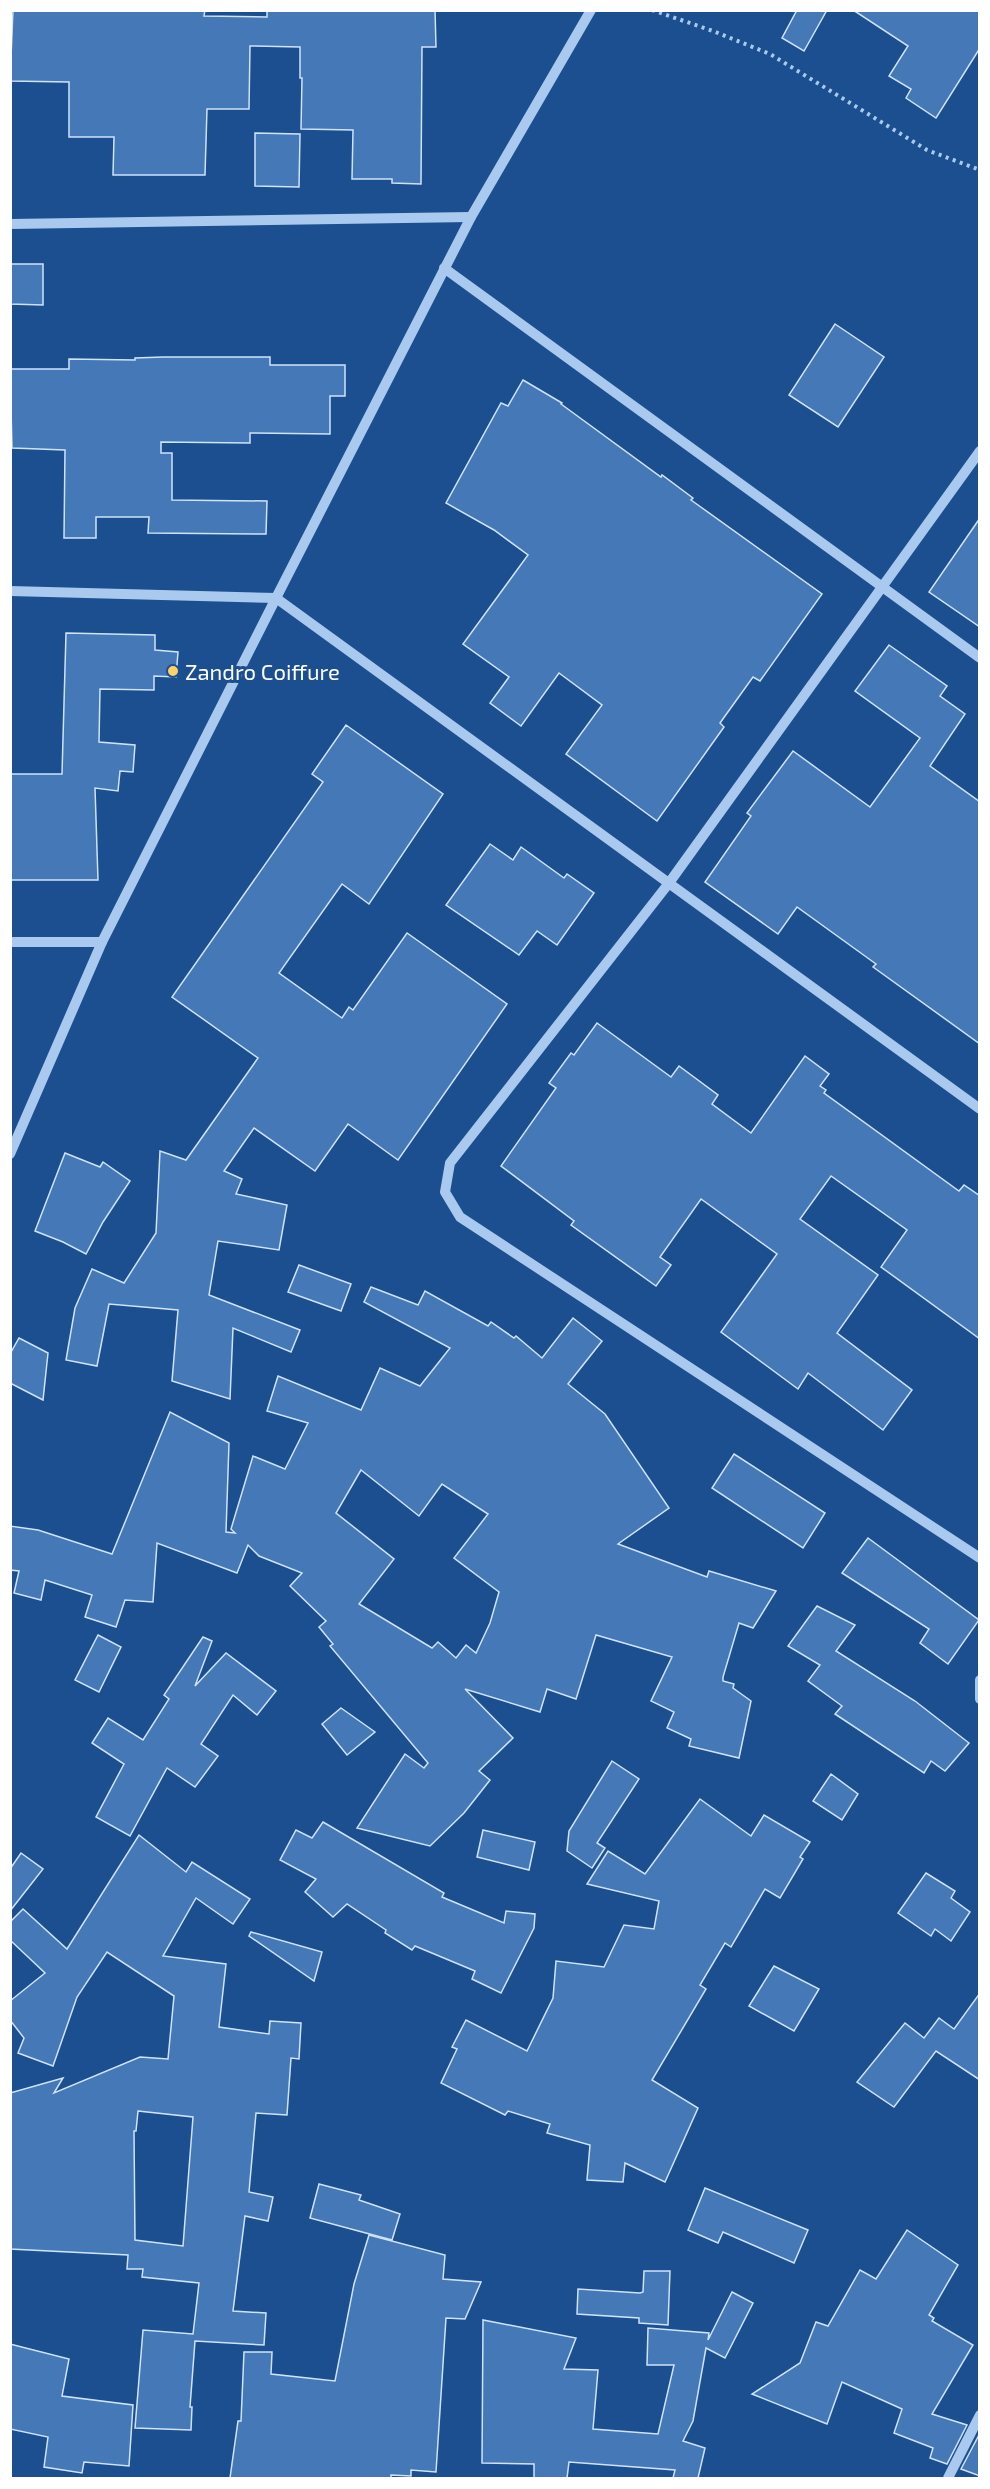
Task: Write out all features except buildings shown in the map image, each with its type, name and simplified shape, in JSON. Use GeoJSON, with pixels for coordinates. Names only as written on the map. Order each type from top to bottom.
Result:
{"type":"FeatureCollection","features":[{"type":"Feature","properties":{"kind":"street"},"geometry":{"type":"LineString","coordinates":[[10,1154],[102,942],[276,598],[471,217],[591,10]]}},
{"type":"Feature","properties":{"kind":"street"},"geometry":{"type":"LineString","coordinates":[[10,224],[471,217]]}},
{"type":"Feature","properties":{"kind":"street"},"geometry":{"type":"LineString","coordinates":[[444,268],[980,658]]}},
{"type":"Feature","properties":{"kind":"street"},"geometry":{"type":"LineString","coordinates":[[980,451],[669,883],[450,1163],[445,1192],[460,1217],[980,1558]]}},
{"type":"Feature","properties":{"kind":"street"},"geometry":{"type":"LineString","coordinates":[[10,591],[276,598],[980,1109]]}},
{"type":"Feature","properties":{"kind":"street"},"geometry":{"type":"LineString","coordinates":[[10,942],[102,942]]}},
{"type":"Feature","properties":{"kind":"street"},"geometry":{"type":"LineString","coordinates":[[980,1680],[980,1699]]}},
{"type":"Feature","properties":{"kind":"street"},"geometry":{"type":"LineString","coordinates":[[948,2478],[980,2415]]}},
{"type":"Feature","properties":{"kind":"path"},"geometry":{"type":"LineString","coordinates":[[652,10],[770,54],[927,150],[980,170]]}},
{"type":"Feature","properties":{"kind":"place","name":"Zandro Coiffure"},"geometry":{"type":"Point","coordinates":[173,671]}}]}
